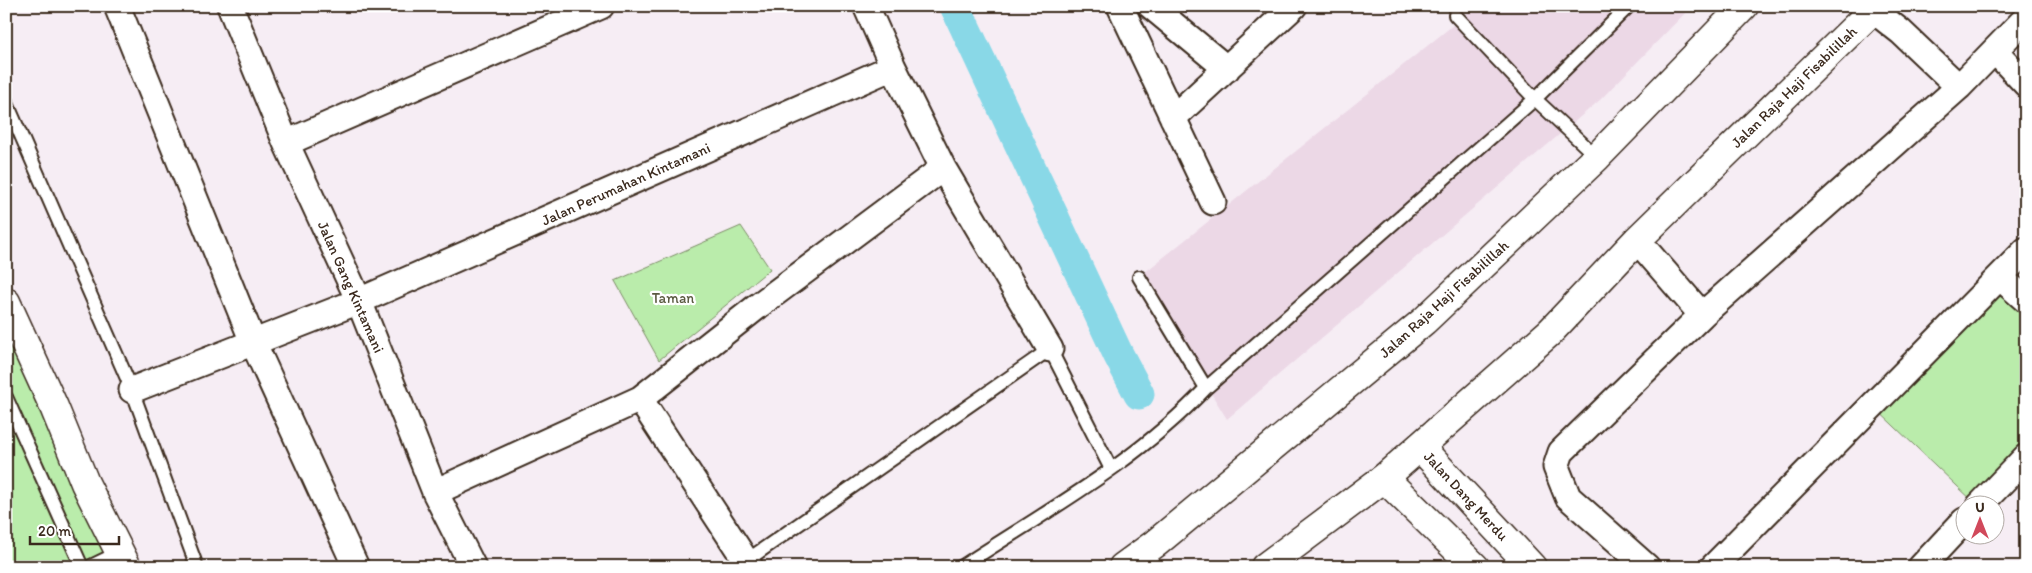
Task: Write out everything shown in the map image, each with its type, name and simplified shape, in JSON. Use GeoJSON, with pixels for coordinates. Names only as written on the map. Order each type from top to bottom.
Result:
{"type":"FeatureCollection","features":[{"type":"Feature","properties":{"kind":"main road","name":"Jalan Raja Haji Fisabilillah"},"geometry":{"type":"LineString","coordinates":[[1123,567],[1156,543],[1424,321],[1597,157],[1744,6]]}},
{"type":"Feature","properties":{"kind":"main road","name":"Jalan Raja Haji Fisabilillah"},"geometry":{"type":"LineString","coordinates":[[1265,567],[1384,478],[1550,332],[1637,240],[1875,8]]}},
{"type":"Feature","properties":{"kind":"main road"},"geometry":{"type":"LineString","coordinates":[[6,302],[54,406],[85,483],[123,559]]}},
{"type":"Feature","properties":{"kind":"main road","name":"Jalan Dang Merdu"},"geometry":{"type":"LineString","coordinates":[[1420,447],[1531,566]]}},
{"type":"Feature","properties":{"kind":"main road"},"geometry":{"type":"LineString","coordinates":[[1384,478],[1475,567]]}},
{"type":"Feature","properties":{"kind":"main road"},"geometry":{"type":"LineString","coordinates":[[1503,567],[1517,561],[1531,566]]}},
{"type":"Feature","properties":{"kind":"street"},"geometry":{"type":"LineString","coordinates":[[117,6],[253,342],[356,567]]}},
{"type":"Feature","properties":{"kind":"street","name":"Jalan Gang Kintamani"},"geometry":{"type":"LineString","coordinates":[[230,6],[286,143],[359,301],[435,492],[473,567]]}},
{"type":"Feature","properties":{"kind":"street"},"geometry":{"type":"LineString","coordinates":[[286,143],[601,6]]}},
{"type":"Feature","properties":{"kind":"street"},"geometry":{"type":"LineString","coordinates":[[866,6],[893,67],[943,168],[1050,349]]}},
{"type":"Feature","properties":{"kind":"street"},"geometry":{"type":"LineString","coordinates":[[1120,6],[1212,202]]}},
{"type":"Feature","properties":{"kind":"street"},"geometry":{"type":"LineString","coordinates":[[1151,6],[1227,69]]}},
{"type":"Feature","properties":{"kind":"street"},"geometry":{"type":"LineString","coordinates":[[1173,118],[1294,6]]}},
{"type":"Feature","properties":{"kind":"street"},"geometry":{"type":"LineString","coordinates":[[1875,8],[1960,87]]}},
{"type":"Feature","properties":{"kind":"street"},"geometry":{"type":"LineString","coordinates":[[1647,567],[1568,497],[1556,467],[1561,452],[1702,315],[1960,87],[2026,18]]}},
{"type":"Feature","properties":{"kind":"street"},"geometry":{"type":"LineString","coordinates":[[1995,51],[2026,84]]}},
{"type":"Feature","properties":{"kind":"street","name":"Jalan Perumahan Kintamani"},"geometry":{"type":"LineString","coordinates":[[132,390],[359,301],[893,67]]}},
{"type":"Feature","properties":{"kind":"street"},"geometry":{"type":"LineString","coordinates":[[435,492],[640,399],[758,306],[943,168]]}},
{"type":"Feature","properties":{"kind":"street"},"geometry":{"type":"LineString","coordinates":[[1637,240],[1702,315]]}},
{"type":"Feature","properties":{"kind":"street"},"geometry":{"type":"LineString","coordinates":[[1713,567],[2001,278],[2026,250]]}},
{"type":"Feature","properties":{"kind":"street"},"geometry":{"type":"LineString","coordinates":[[2001,278],[2026,300]]}},
{"type":"Feature","properties":{"kind":"street"},"geometry":{"type":"LineString","coordinates":[[640,399],[743,565]]}},
{"type":"Feature","properties":{"kind":"street"},"geometry":{"type":"LineString","coordinates":[[1989,496],[2026,457]]}},
{"type":"Feature","properties":{"kind":"street"},"geometry":{"type":"LineString","coordinates":[[1921,567],[1954,532]]}},
{"type":"Feature","properties":{"kind":"lane"},"geometry":{"type":"LineString","coordinates":[[961,567],[1111,469],[1182,414],[1206,388],[1535,99],[1629,6]]}},
{"type":"Feature","properties":{"kind":"lane"},"geometry":{"type":"LineString","coordinates":[[1455,15],[1535,99],[1597,157]]}},
{"type":"Feature","properties":{"kind":"lane"},"geometry":{"type":"LineString","coordinates":[[6,100],[132,390],[197,567]]}},
{"type":"Feature","properties":{"kind":"lane"},"geometry":{"type":"LineString","coordinates":[[1139,277],[1206,388]]}},
{"type":"Feature","properties":{"kind":"lane"},"geometry":{"type":"LineString","coordinates":[[743,565],[1050,349],[1111,469]]}},
{"type":"Feature","properties":{"kind":"lane"},"geometry":{"type":"LineString","coordinates":[[6,397],[82,567]]}},
{"type":"Feature","properties":{"kind":"lane"},"geometry":{"type":"LineString","coordinates":[[90,567],[123,559]]}},
{"type":"Feature","properties":{"kind":"shaded area"},"geometry":{"type":"Polygon","coordinates":[[[1477,6],[1692,6],[1601,99],[1227,419],[1139,277],[1477,6]]]}},
{"type":"Feature","properties":{"kind":"green space","name":"Taman"},"geometry":{"type":"Polygon","coordinates":[[[741,226],[770,269],[659,360],[615,281],[741,226]]]}},
{"type":"Feature","properties":{"kind":"green space"},"geometry":{"type":"Polygon","coordinates":[[[6,275],[67,405],[134,567],[6,567],[6,275]]]}},
{"type":"Feature","properties":{"kind":"green space"},"geometry":{"type":"Polygon","coordinates":[[[2001,278],[2026,300],[2026,457],[1986,496],[1968,496],[1873,406],[2001,278]]]}},
{"type":"Feature","properties":{"kind":"waterway"},"geometry":{"type":"LineString","coordinates":[[955,6],[1118,354],[1139,394]]}}]}
